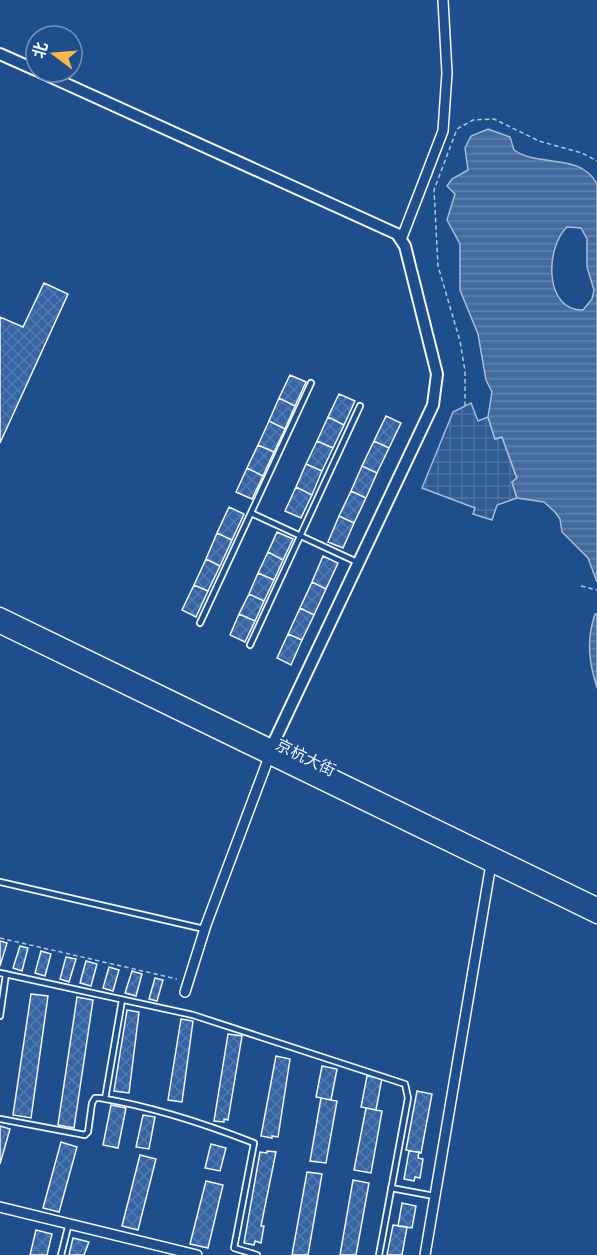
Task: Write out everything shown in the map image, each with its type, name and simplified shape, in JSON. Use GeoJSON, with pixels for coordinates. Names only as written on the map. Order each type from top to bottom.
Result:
{"type":"FeatureCollection","features":[{"type":"Feature","properties":{"kind":"main road","name":"京杭大街"},"geometry":{"type":"LineString","coordinates":[[0,614],[597,917]]}},
{"type":"Feature","properties":{"kind":"main road","name":"京杭大街"},"geometry":{"type":"LineString","coordinates":[[0,627],[597,904]]}},
{"type":"Feature","properties":{"kind":"street"},"geometry":{"type":"LineString","coordinates":[[400,240],[443,131],[447,73],[443,0]]}},
{"type":"Feature","properties":{"kind":"street"},"geometry":{"type":"LineString","coordinates":[[0,54],[24,65]]}},
{"type":"Feature","properties":{"kind":"street"},"geometry":{"type":"LineString","coordinates":[[66,84],[397,234],[419,295],[437,374],[437,391],[433,405],[271,752],[204,929],[185,992]]}},
{"type":"Feature","properties":{"kind":"street"},"geometry":{"type":"LineString","coordinates":[[425,1255],[491,864]]}},
{"type":"Feature","properties":{"kind":"street"},"geometry":{"type":"LineString","coordinates":[[0,1206],[195,1255]]}},
{"type":"Feature","properties":{"kind":"lane"},"geometry":{"type":"LineString","coordinates":[[200,622],[310,383]]}},
{"type":"Feature","properties":{"kind":"lane"},"geometry":{"type":"LineString","coordinates":[[250,645],[360,406]]}},
{"type":"Feature","properties":{"kind":"lane"},"geometry":{"type":"LineString","coordinates":[[251,513],[358,563]]}},
{"type":"Feature","properties":{"kind":"lane"},"geometry":{"type":"LineString","coordinates":[[0,882],[204,929]]}},
{"type":"Feature","properties":{"kind":"lane"},"geometry":{"type":"LineString","coordinates":[[0,1016],[3,974],[193,1016],[405,1084],[408,1098],[378,1255]]}},
{"type":"Feature","properties":{"kind":"lane"},"geometry":{"type":"LineString","coordinates":[[105,1099],[122,1000]]}},
{"type":"Feature","properties":{"kind":"lane"},"geometry":{"type":"LineString","coordinates":[[0,1119],[85,1135],[88,1132],[92,1103],[96,1098],[149,1106],[187,1117],[254,1143],[234,1248],[257,1255]]}},
{"type":"Feature","properties":{"kind":"lane"},"geometry":{"type":"LineString","coordinates":[[391,1188],[434,1196]]}},
{"type":"Feature","properties":{"kind":"lane"},"geometry":{"type":"LineString","coordinates":[[61,1255],[69,1223]]}},
{"type":"Feature","properties":{"kind":"path"},"geometry":{"type":"LineString","coordinates":[[465,406],[465,371],[460,341],[438,266],[434,190],[457,129],[473,120],[494,119],[539,141],[582,153],[597,161]]}},
{"type":"Feature","properties":{"kind":"path"},"geometry":{"type":"LineString","coordinates":[[581,586],[597,590]]}},
{"type":"Feature","properties":{"kind":"path"},"geometry":{"type":"LineString","coordinates":[[0,938],[188,982]]}},
{"type":"Feature","properties":{"kind":"shaded area"},"geometry":{"type":"Polygon","coordinates":[[[488,129],[510,137],[514,150],[524,155],[581,168],[590,174],[597,184],[597,582],[588,558],[562,532],[560,519],[555,512],[544,502],[517,498],[512,482],[517,478],[502,437],[495,439],[488,417],[492,392],[486,380],[478,334],[460,290],[460,244],[447,220],[455,194],[447,186],[452,179],[468,170],[465,148],[471,136],[488,129]],[[567,227],[560,237],[552,263],[552,277],[555,290],[561,300],[570,308],[583,310],[592,299],[594,290],[587,267],[587,239],[581,228],[567,227]]]}},
{"type":"Feature","properties":{"kind":"shaded area"},"geometry":{"type":"Polygon","coordinates":[[[471,403],[478,421],[488,417],[495,439],[502,437],[517,479],[512,482],[517,498],[497,505],[492,520],[473,514],[475,508],[422,488],[453,412],[471,403]]]}},
{"type":"Feature","properties":{"kind":"shaded area"},"geometry":{"type":"Polygon","coordinates":[[[595,614],[597,614],[597,688],[590,651],[590,633],[595,614]]]}},
{"type":"Feature","properties":{"kind":"building"},"geometry":{"type":"Polygon","coordinates":[[[44,283],[68,294],[0,443],[0,317],[23,327],[44,283]]]}},
{"type":"Feature","properties":{"kind":"building"},"geometry":{"type":"Polygon","coordinates":[[[290,375],[306,382],[295,406],[279,398],[290,375]]]}},
{"type":"Feature","properties":{"kind":"building"},"geometry":{"type":"Polygon","coordinates":[[[339,394],[355,401],[344,425],[328,417],[339,394]]]}},
{"type":"Feature","properties":{"kind":"building"},"geometry":{"type":"Polygon","coordinates":[[[279,398],[295,406],[285,429],[269,421],[279,398]]]}},
{"type":"Feature","properties":{"kind":"building"},"geometry":{"type":"Polygon","coordinates":[[[386,416],[401,423],[389,448],[374,441],[386,416]]]}},
{"type":"Feature","properties":{"kind":"building"},"geometry":{"type":"Polygon","coordinates":[[[328,417],[344,425],[333,448],[317,441],[328,417]]]}},
{"type":"Feature","properties":{"kind":"building"},"geometry":{"type":"Polygon","coordinates":[[[269,421],[285,429],[274,452],[258,445],[269,421]]]}},
{"type":"Feature","properties":{"kind":"building"},"geometry":{"type":"Polygon","coordinates":[[[317,441],[333,448],[322,471],[306,464],[317,441]]]}},
{"type":"Feature","properties":{"kind":"building"},"geometry":{"type":"Polygon","coordinates":[[[374,441],[389,448],[377,473],[362,466],[374,441]]]}},
{"type":"Feature","properties":{"kind":"building"},"geometry":{"type":"Polygon","coordinates":[[[258,445],[274,452],[263,476],[247,468],[258,445]]]}},
{"type":"Feature","properties":{"kind":"building"},"geometry":{"type":"Polygon","coordinates":[[[306,464],[322,471],[312,495],[296,487],[306,464]]]}},
{"type":"Feature","properties":{"kind":"building"},"geometry":{"type":"Polygon","coordinates":[[[362,466],[377,473],[366,498],[351,491],[362,466]]]}},
{"type":"Feature","properties":{"kind":"building"},"geometry":{"type":"Polygon","coordinates":[[[247,468],[263,476],[252,499],[236,492],[247,468]]]}},
{"type":"Feature","properties":{"kind":"building"},"geometry":{"type":"Polygon","coordinates":[[[296,487],[312,495],[301,518],[285,511],[296,487]]]}},
{"type":"Feature","properties":{"kind":"building"},"geometry":{"type":"Polygon","coordinates":[[[351,491],[366,498],[354,523],[339,516],[351,491]]]}},
{"type":"Feature","properties":{"kind":"building"},"geometry":{"type":"Polygon","coordinates":[[[229,507],[244,514],[232,540],[217,533],[229,507]]]}},
{"type":"Feature","properties":{"kind":"building"},"geometry":{"type":"Polygon","coordinates":[[[339,516],[354,523],[343,548],[328,542],[339,516]]]}},
{"type":"Feature","properties":{"kind":"building"},"geometry":{"type":"Polygon","coordinates":[[[277,532],[293,539],[283,560],[268,552],[277,532]]]}},
{"type":"Feature","properties":{"kind":"building"},"geometry":{"type":"Polygon","coordinates":[[[217,533],[232,540],[220,566],[206,559],[217,533]]]}},
{"type":"Feature","properties":{"kind":"building"},"geometry":{"type":"Polygon","coordinates":[[[268,552],[283,560],[274,580],[258,573],[268,552]]]}},
{"type":"Feature","properties":{"kind":"building"},"geometry":{"type":"Polygon","coordinates":[[[323,556],[338,563],[326,589],[312,582],[323,556]]]}},
{"type":"Feature","properties":{"kind":"building"},"geometry":{"type":"Polygon","coordinates":[[[206,559],[220,566],[208,591],[194,585],[206,559]]]}},
{"type":"Feature","properties":{"kind":"building"},"geometry":{"type":"Polygon","coordinates":[[[258,573],[274,580],[264,601],[249,594],[258,573]]]}},
{"type":"Feature","properties":{"kind":"building"},"geometry":{"type":"Polygon","coordinates":[[[312,582],[326,589],[314,615],[300,608],[312,582]]]}},
{"type":"Feature","properties":{"kind":"building"},"geometry":{"type":"Polygon","coordinates":[[[194,585],[208,591],[196,617],[182,610],[194,585]]]}},
{"type":"Feature","properties":{"kind":"building"},"geometry":{"type":"Polygon","coordinates":[[[249,594],[264,601],[255,621],[239,614],[249,594]]]}},
{"type":"Feature","properties":{"kind":"building"},"geometry":{"type":"Polygon","coordinates":[[[300,608],[314,615],[302,640],[288,634],[300,608]]]}},
{"type":"Feature","properties":{"kind":"building"},"geometry":{"type":"Polygon","coordinates":[[[239,614],[255,621],[245,642],[230,635],[239,614]]]}},
{"type":"Feature","properties":{"kind":"building"},"geometry":{"type":"Polygon","coordinates":[[[288,634],[302,640],[291,665],[277,658],[288,634]]]}},
{"type":"Feature","properties":{"kind":"building"},"geometry":{"type":"Polygon","coordinates":[[[0,941],[7,943],[0,966],[0,941]]]}},
{"type":"Feature","properties":{"kind":"building"},"geometry":{"type":"Polygon","coordinates":[[[20,946],[28,948],[22,971],[13,968],[20,946]]]}},
{"type":"Feature","properties":{"kind":"building"},"geometry":{"type":"Polygon","coordinates":[[[41,951],[51,954],[45,976],[35,973],[41,951]]]}},
{"type":"Feature","properties":{"kind":"building"},"geometry":{"type":"Polygon","coordinates":[[[66,957],[76,959],[69,982],[60,979],[66,957]]]}},
{"type":"Feature","properties":{"kind":"building"},"geometry":{"type":"Polygon","coordinates":[[[86,961],[97,964],[91,986],[80,983],[86,961]]]}},
{"type":"Feature","properties":{"kind":"building"},"geometry":{"type":"Polygon","coordinates":[[[109,967],[119,970],[113,991],[103,988],[109,967]]]}},
{"type":"Feature","properties":{"kind":"building"},"geometry":{"type":"Polygon","coordinates":[[[132,971],[142,974],[136,996],[125,993],[132,971]]]}},
{"type":"Feature","properties":{"kind":"building"},"geometry":{"type":"Polygon","coordinates":[[[155,978],[163,980],[157,1001],[149,999],[155,978]]]}},
{"type":"Feature","properties":{"kind":"building"},"geometry":{"type":"Polygon","coordinates":[[[31,994],[48,996],[31,1118],[13,1115],[31,994]]]}},
{"type":"Feature","properties":{"kind":"building"},"geometry":{"type":"Polygon","coordinates":[[[77,997],[93,1000],[74,1128],[58,1125],[77,997]]]}},
{"type":"Feature","properties":{"kind":"building"},"geometry":{"type":"Polygon","coordinates":[[[127,1010],[139,1012],[129,1093],[114,1091],[127,1010]]]}},
{"type":"Feature","properties":{"kind":"building"},"geometry":{"type":"Polygon","coordinates":[[[181,1019],[193,1021],[182,1102],[168,1100],[181,1019]]]}},
{"type":"Feature","properties":{"kind":"building"},"geometry":{"type":"Polygon","coordinates":[[[228,1034],[242,1036],[228,1120],[214,1121],[228,1034]]]}},
{"type":"Feature","properties":{"kind":"building"},"geometry":{"type":"Polygon","coordinates":[[[276,1056],[290,1059],[278,1137],[272,1136],[272,1138],[261,1136],[276,1056]]]}},
{"type":"Feature","properties":{"kind":"building"},"geometry":{"type":"Polygon","coordinates":[[[322,1066],[337,1069],[331,1100],[316,1097],[322,1066]]]}},
{"type":"Feature","properties":{"kind":"building"},"geometry":{"type":"Polygon","coordinates":[[[367,1076],[382,1078],[376,1110],[361,1107],[367,1076]]]}},
{"type":"Feature","properties":{"kind":"building"},"geometry":{"type":"Polygon","coordinates":[[[417,1091],[432,1094],[421,1153],[406,1150],[417,1091]]]}},
{"type":"Feature","properties":{"kind":"building"},"geometry":{"type":"Polygon","coordinates":[[[321,1098],[337,1101],[326,1163],[310,1161],[321,1098]]]}},
{"type":"Feature","properties":{"kind":"building"},"geometry":{"type":"Polygon","coordinates":[[[111,1105],[126,1108],[118,1148],[103,1145],[111,1105]]]}},
{"type":"Feature","properties":{"kind":"building"},"geometry":{"type":"Polygon","coordinates":[[[366,1108],[382,1111],[371,1173],[354,1170],[366,1108]]]}},
{"type":"Feature","properties":{"kind":"building"},"geometry":{"type":"Polygon","coordinates":[[[143,1115],[155,1117],[149,1149],[136,1147],[143,1115]]]}},
{"type":"Feature","properties":{"kind":"building"},"geometry":{"type":"Polygon","coordinates":[[[0,1126],[10,1129],[0,1164],[0,1126]]]}},
{"type":"Feature","properties":{"kind":"building"},"geometry":{"type":"Polygon","coordinates":[[[61,1142],[77,1147],[59,1212],[43,1208],[61,1142]]]}},
{"type":"Feature","properties":{"kind":"building"},"geometry":{"type":"Polygon","coordinates":[[[211,1144],[226,1148],[220,1171],[205,1168],[211,1144]]]}},
{"type":"Feature","properties":{"kind":"building"},"geometry":{"type":"Polygon","coordinates":[[[267,1151],[276,1152],[261,1226],[264,1226],[261,1243],[255,1241],[254,1245],[244,1243],[260,1152],[267,1153],[267,1151]]]}},
{"type":"Feature","properties":{"kind":"building"},"geometry":{"type":"Polygon","coordinates":[[[409,1151],[419,1152],[418,1158],[423,1159],[420,1178],[415,1177],[414,1181],[404,1179],[409,1151]]]}},
{"type":"Feature","properties":{"kind":"building"},"geometry":{"type":"Polygon","coordinates":[[[140,1155],[156,1159],[138,1230],[122,1226],[140,1155]]]}},
{"type":"Feature","properties":{"kind":"building"},"geometry":{"type":"Polygon","coordinates":[[[307,1172],[322,1174],[308,1255],[292,1255],[307,1172]]]}},
{"type":"Feature","properties":{"kind":"building"},"geometry":{"type":"Polygon","coordinates":[[[353,1180],[369,1183],[356,1255],[340,1255],[353,1180]]]}},
{"type":"Feature","properties":{"kind":"building"},"geometry":{"type":"Polygon","coordinates":[[[206,1181],[223,1185],[208,1248],[190,1244],[206,1181]]]}},
{"type":"Feature","properties":{"kind":"building"},"geometry":{"type":"Polygon","coordinates":[[[402,1203],[416,1206],[412,1228],[398,1226],[402,1203]]]}},
{"type":"Feature","properties":{"kind":"building"},"geometry":{"type":"Polygon","coordinates":[[[393,1225],[407,1227],[402,1255],[387,1255],[393,1225]]]}},
{"type":"Feature","properties":{"kind":"building"},"geometry":{"type":"Polygon","coordinates":[[[36,1230],[52,1234],[47,1255],[30,1255],[36,1230]]]}},
{"type":"Feature","properties":{"kind":"building"},"geometry":{"type":"Polygon","coordinates":[[[73,1238],[89,1242],[84,1255],[69,1255],[73,1238]]]}}]}
